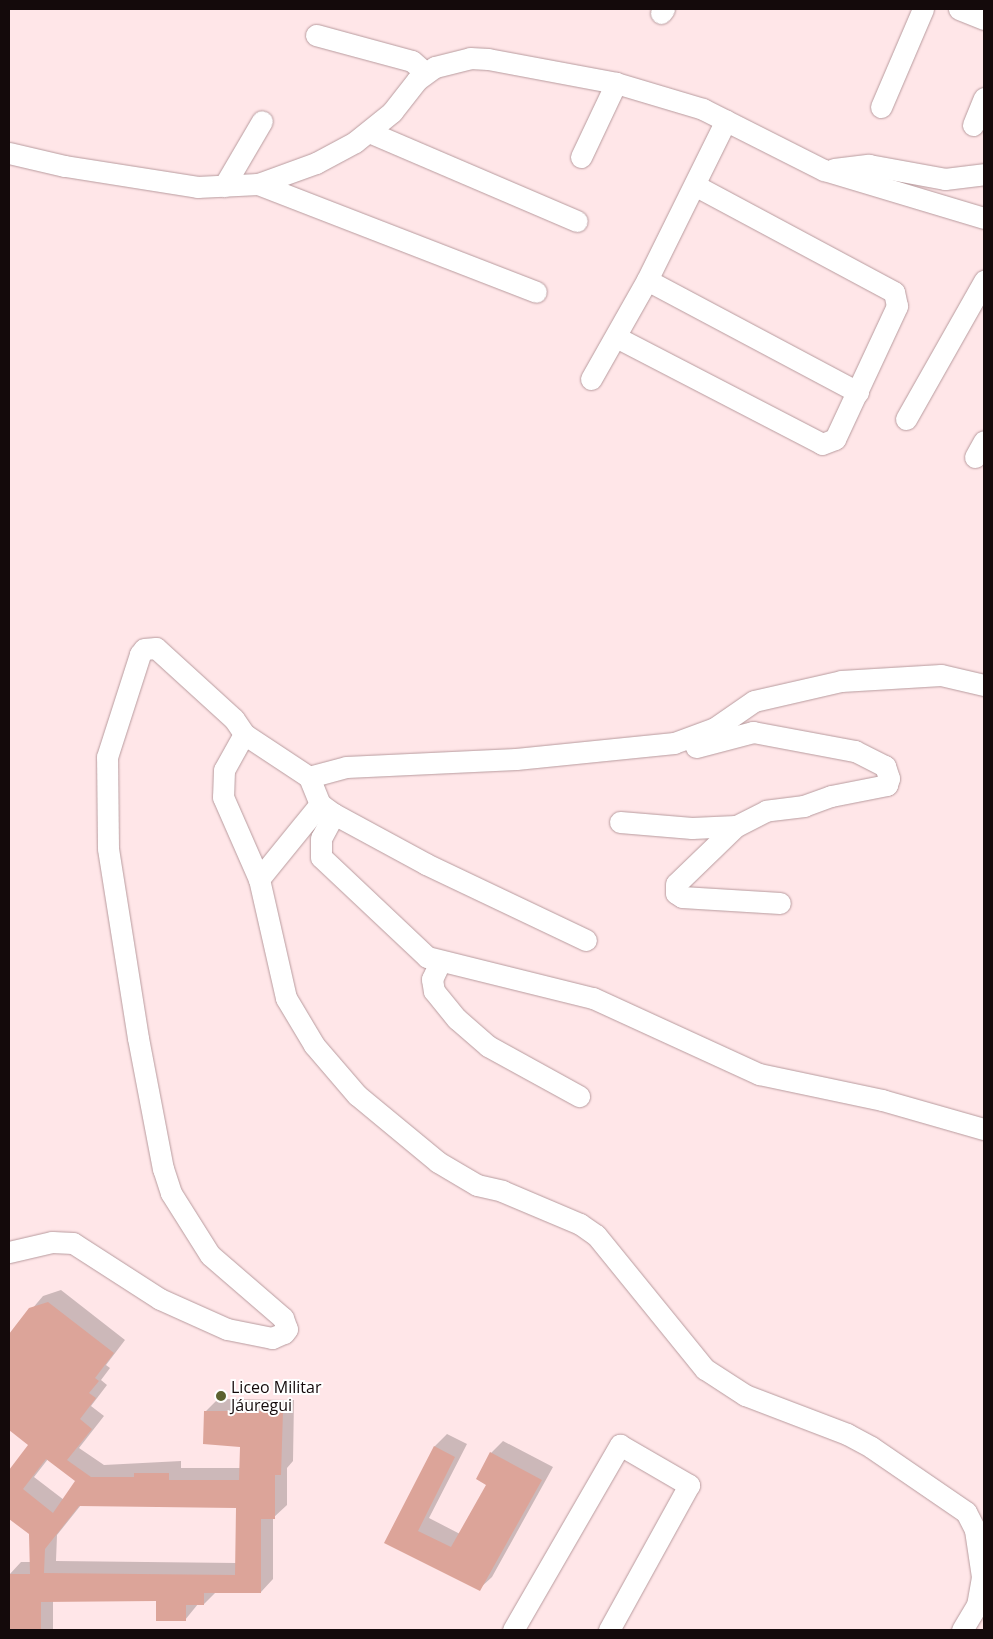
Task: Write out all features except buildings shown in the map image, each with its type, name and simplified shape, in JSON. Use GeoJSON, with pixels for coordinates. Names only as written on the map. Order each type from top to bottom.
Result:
{"type":"FeatureCollection","features":[{"type":"Feature","properties":{"kind":"street"},"geometry":{"type":"LineString","coordinates":[[881,107],[923,9]]}},
{"type":"Feature","properties":{"kind":"street"},"geometry":{"type":"LineString","coordinates":[[959,9],[984,19]]}},
{"type":"Feature","properties":{"kind":"street"},"geometry":{"type":"LineString","coordinates":[[316,35],[412,61],[426,73]]}},
{"type":"Feature","properties":{"kind":"street"},"geometry":{"type":"LineString","coordinates":[[9,153],[155,181],[197,187],[258,184],[329,156],[369,132],[392,112],[426,73],[452,61],[470,58],[546,68],[616,83],[702,109],[824,170],[984,218]]}},
{"type":"Feature","properties":{"kind":"street"},"geometry":{"type":"LineString","coordinates":[[581,157],[616,83]]}},
{"type":"Feature","properties":{"kind":"street"},"geometry":{"type":"LineString","coordinates":[[973,125],[984,98]]}},
{"type":"Feature","properties":{"kind":"street"},"geometry":{"type":"LineString","coordinates":[[591,379],[648,280],[696,186],[726,120]]}},
{"type":"Feature","properties":{"kind":"street"},"geometry":{"type":"LineString","coordinates":[[224,186],[262,121]]}},
{"type":"Feature","properties":{"kind":"street"},"geometry":{"type":"LineString","coordinates":[[369,132],[577,221]]}},
{"type":"Feature","properties":{"kind":"street"},"geometry":{"type":"LineString","coordinates":[[824,170],[869,166],[945,179],[984,174]]}},
{"type":"Feature","properties":{"kind":"street"},"geometry":{"type":"LineString","coordinates":[[258,184],[536,292]]}},
{"type":"Feature","properties":{"kind":"street"},"geometry":{"type":"LineString","coordinates":[[616,337],[822,444],[835,439],[898,306],[894,292],[696,186]]}},
{"type":"Feature","properties":{"kind":"street"},"geometry":{"type":"LineString","coordinates":[[648,280],[858,392]]}},
{"type":"Feature","properties":{"kind":"street"},"geometry":{"type":"LineString","coordinates":[[906,420],[984,281]]}},
{"type":"Feature","properties":{"kind":"street"},"geometry":{"type":"LineString","coordinates":[[9,1252],[58,1242],[73,1243],[160,1299],[227,1329],[272,1338],[284,1333],[287,1329],[283,1318],[210,1255],[171,1193],[163,1169],[138,1038],[108,848],[106,757],[140,654],[144,649],[156,648],[234,719],[244,734],[309,777],[327,809],[426,864],[586,940]]}},
{"type":"Feature","properties":{"kind":"street"},"geometry":{"type":"LineString","coordinates":[[309,777],[346,767],[516,759],[674,743],[715,728],[754,701],[841,681],[940,675],[984,685]]}},
{"type":"Feature","properties":{"kind":"street"},"geometry":{"type":"LineString","coordinates":[[674,743],[698,747],[753,732],[855,752],[886,766],[890,778],[887,785],[831,796],[804,806],[766,810],[736,826],[676,884],[676,893],[682,897],[780,903]]}},
{"type":"Feature","properties":{"kind":"street"},"geometry":{"type":"LineString","coordinates":[[244,734],[224,770],[221,788],[259,879],[286,998],[314,1045],[357,1095],[459,1176],[580,1224],[596,1235],[692,1356],[722,1382],[745,1395],[863,1442],[966,1512],[976,1530],[982,1577],[977,1605],[962,1630]]}},
{"type":"Feature","properties":{"kind":"street"},"geometry":{"type":"LineString","coordinates":[[259,879],[327,809]]}},
{"type":"Feature","properties":{"kind":"street"},"geometry":{"type":"LineString","coordinates":[[327,809],[321,838],[321,857],[427,957],[440,962],[593,998],[759,1074],[882,1100],[984,1129]]}},
{"type":"Feature","properties":{"kind":"street"},"geometry":{"type":"LineString","coordinates":[[620,822],[692,828],[736,826]]}},
{"type":"Feature","properties":{"kind":"street"},"geometry":{"type":"LineString","coordinates":[[440,962],[432,979],[434,990],[457,1019],[488,1046],[579,1096]]}},
{"type":"Feature","properties":{"kind":"street"},"geometry":{"type":"LineString","coordinates":[[513,1630],[620,1445],[689,1485],[609,1630]]}},
{"type":"Feature","properties":{"kind":"place","name":"Liceo Militar Jáuregui"},"geometry":{"type":"Point","coordinates":[221,1396]}}]}
